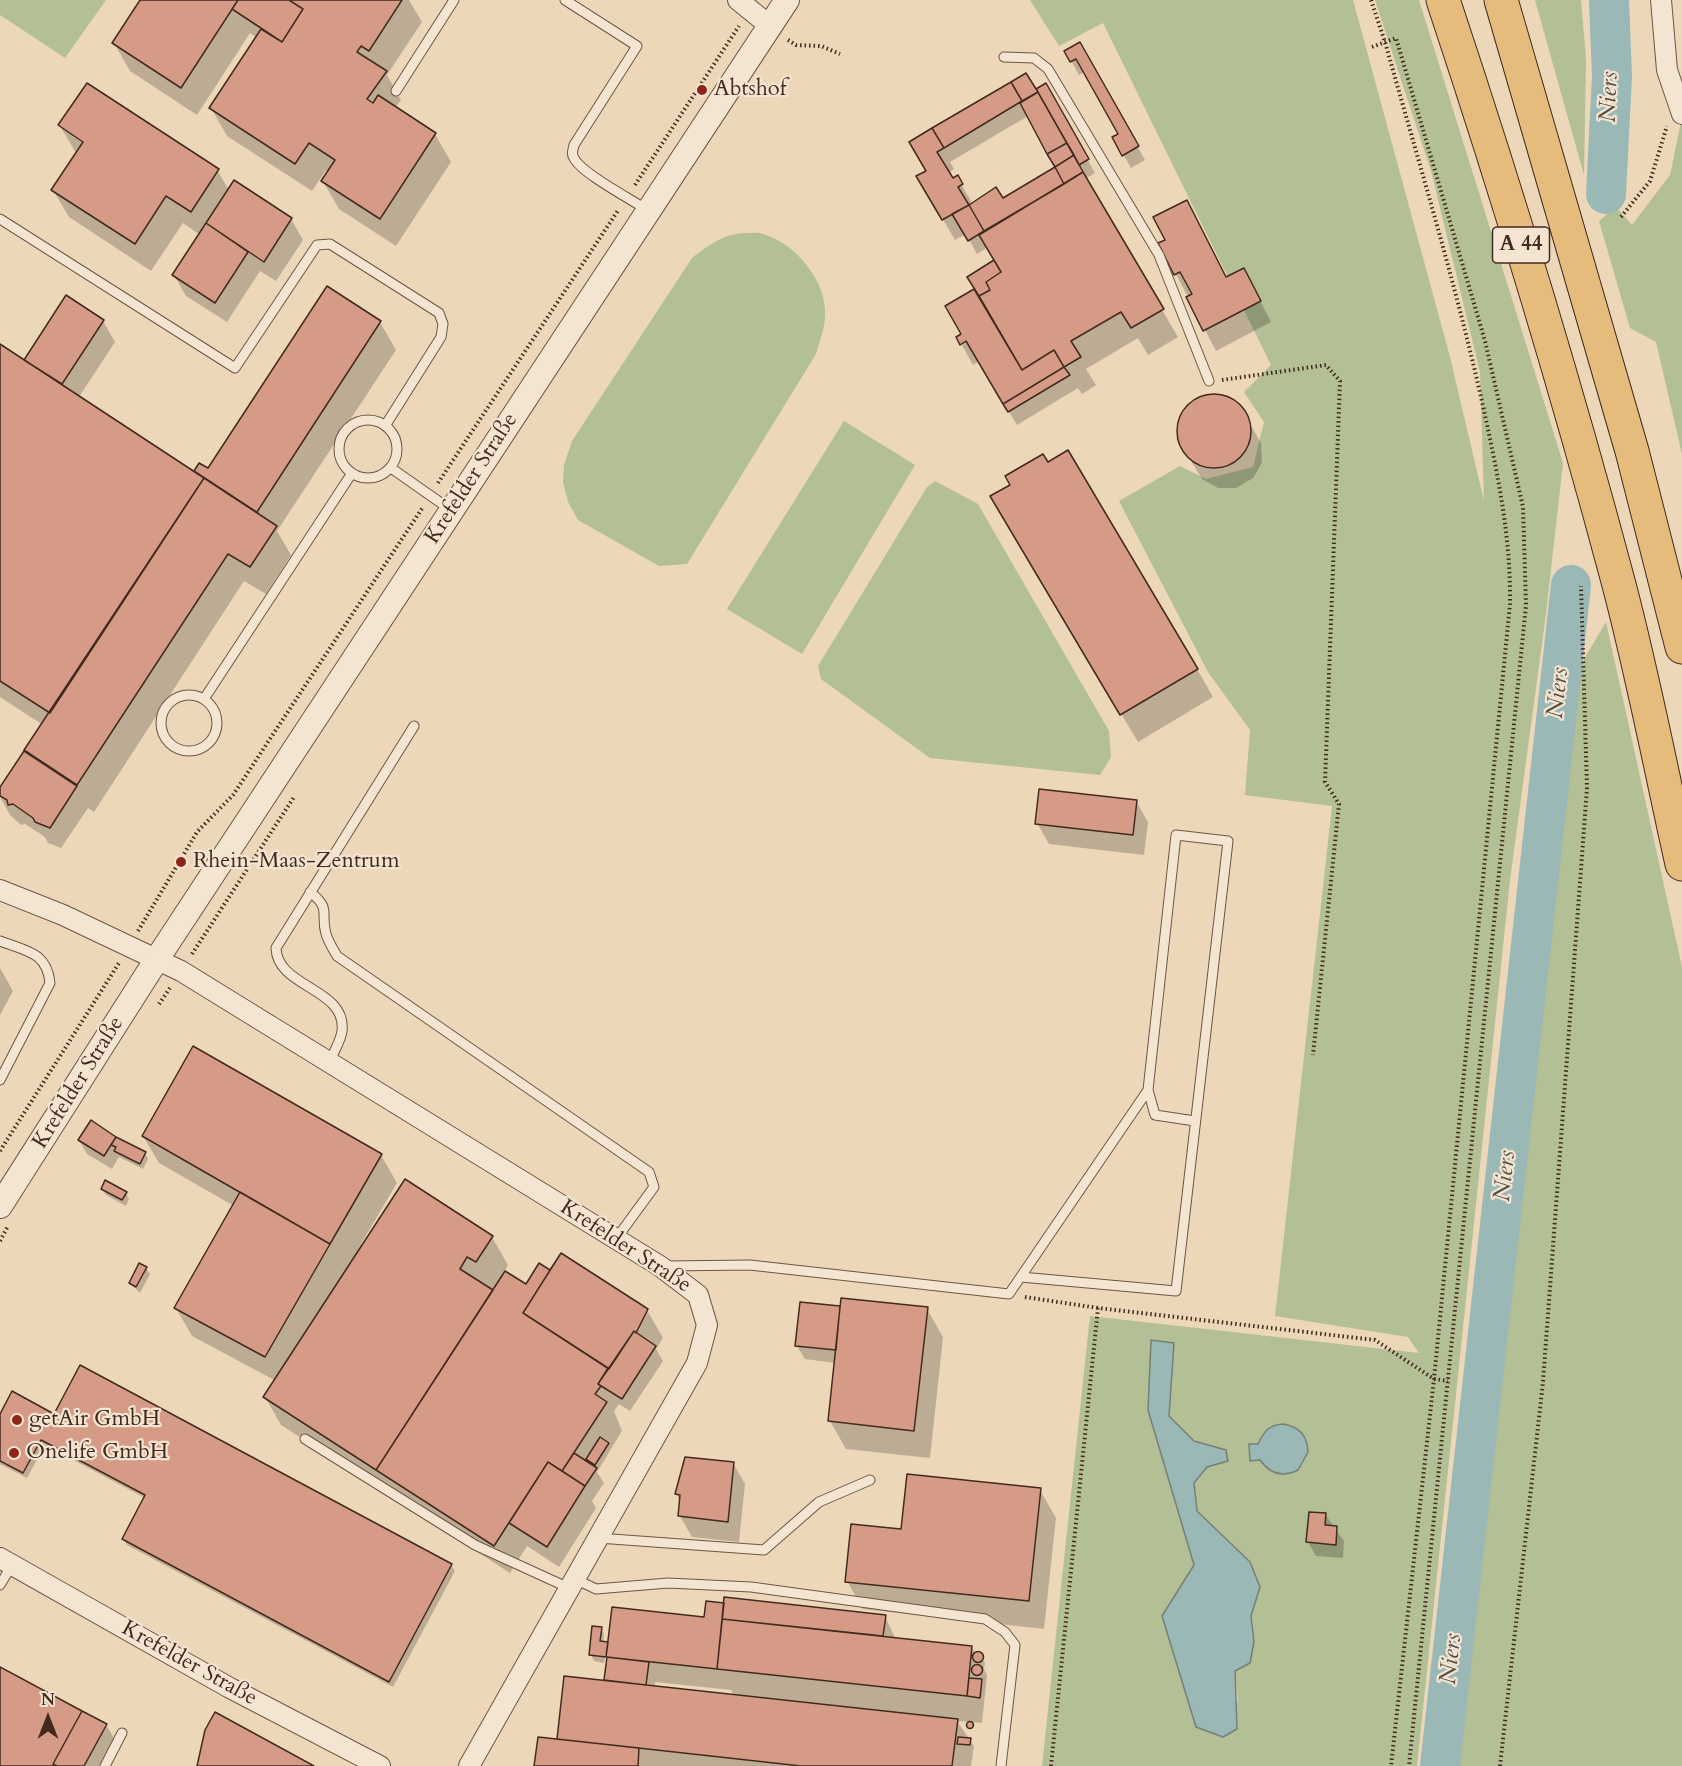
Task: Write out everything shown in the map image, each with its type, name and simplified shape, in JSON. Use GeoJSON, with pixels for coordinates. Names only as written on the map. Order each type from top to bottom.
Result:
{"type":"FeatureCollection","features":[{"type":"Feature","properties":{"kind":"highway","name":"A 44"},"geometry":{"type":"LineString","coordinates":[[1443,0],[1560,374],[1616,573],[1682,864]]}},
{"type":"Feature","properties":{"kind":"highway","name":"A 44"},"geometry":{"type":"LineString","coordinates":[[1501,0],[1632,451],[1682,646]]}},
{"type":"Feature","properties":{"kind":"street","name":"Krefelder Straße"},"geometry":{"type":"LineString","coordinates":[[0,1206],[157,959],[649,211],[778,32],[787,0]]}},
{"type":"Feature","properties":{"kind":"street"},"geometry":{"type":"LineString","coordinates":[[1661,0],[1666,63],[1679,107]]}},
{"type":"Feature","properties":{"kind":"street"},"geometry":{"type":"LineString","coordinates":[[744,5],[778,32]]}},
{"type":"Feature","properties":{"kind":"street","name":"Krefelder Straße"},"geometry":{"type":"LineString","coordinates":[[0,892],[63,915],[157,959],[330,1062],[660,1266],[698,1295],[707,1325],[697,1364],[469,1766]]}},
{"type":"Feature","properties":{"kind":"street","name":"Krefelder Straße"},"geometry":{"type":"LineString","coordinates":[[6,1562],[230,1688],[380,1766]]}},
{"type":"Feature","properties":{"kind":"lane"},"geometry":{"type":"LineString","coordinates":[[396,91],[454,0]]}},
{"type":"Feature","properties":{"kind":"lane"},"geometry":{"type":"LineString","coordinates":[[566,0],[637,46],[574,144],[572,155],[594,176],[649,211]]}},
{"type":"Feature","properties":{"kind":"lane"},"geometry":{"type":"LineString","coordinates":[[1004,57],[1034,58],[1048,69],[1159,255],[1209,381]]}},
{"type":"Feature","properties":{"kind":"lane"},"geometry":{"type":"LineString","coordinates":[[0,219],[235,368],[316,245],[330,244],[434,309],[443,324],[441,337],[385,426]]}},
{"type":"Feature","properties":{"kind":"lane"},"geometry":{"type":"LineString","coordinates":[[368,420],[385,426],[396,441],[395,459],[391,468],[376,477],[359,477],[352,474],[340,459],[339,450],[344,432],[359,422],[368,420]]}},
{"type":"Feature","properties":{"kind":"lane"},"geometry":{"type":"LineString","coordinates":[[391,468],[451,510]]}},
{"type":"Feature","properties":{"kind":"lane"},"geometry":{"type":"LineString","coordinates":[[204,699],[352,474]]}},
{"type":"Feature","properties":{"kind":"lane"},"geometry":{"type":"LineString","coordinates":[[185,695],[204,699],[216,712],[218,722],[213,739],[207,745],[190,752],[173,747],[162,732],[160,722],[168,704],[185,695]]}},
{"type":"Feature","properties":{"kind":"lane"},"geometry":{"type":"LineString","coordinates":[[330,1062],[342,1031],[339,1014],[327,999],[286,973],[276,960],[276,948],[414,726]]}},
{"type":"Feature","properties":{"kind":"lane"},"geometry":{"type":"LineString","coordinates":[[1021,1277],[1176,1291],[1196,1121],[1228,840],[1176,835],[1148,1090],[1155,1115],[1196,1121]]}},
{"type":"Feature","properties":{"kind":"lane"},"geometry":{"type":"LineString","coordinates":[[310,892],[323,902],[326,917],[325,933],[337,956],[649,1172],[654,1187],[616,1239]]}},
{"type":"Feature","properties":{"kind":"lane"},"geometry":{"type":"LineString","coordinates":[[0,941],[37,956],[48,967],[50,983],[0,1080]]}},
{"type":"Feature","properties":{"kind":"lane"},"geometry":{"type":"LineString","coordinates":[[660,1266],[750,1265],[1009,1294],[1148,1090]]}},
{"type":"Feature","properties":{"kind":"lane"},"geometry":{"type":"LineString","coordinates":[[305,1439],[475,1545],[572,1584],[596,1589],[668,1583],[751,1587],[985,1619],[1005,1632],[1015,1645],[1001,1766]]}},
{"type":"Feature","properties":{"kind":"lane"},"geometry":{"type":"LineString","coordinates":[[598,1538],[764,1550],[819,1502],[870,1480]]}},
{"type":"Feature","properties":{"kind":"lane"},"geometry":{"type":"LineString","coordinates":[[0,1585],[6,1562]]}},
{"type":"Feature","properties":{"kind":"lane"},"geometry":{"type":"LineString","coordinates":[[105,1766],[122,1733]]}},
{"type":"Feature","properties":{"kind":"path"},"geometry":{"type":"LineString","coordinates":[[1371,0],[1385,42],[1470,347],[1499,482],[1511,559],[1510,604],[1434,1379],[1391,1766]]}},
{"type":"Feature","properties":{"kind":"path"},"geometry":{"type":"LineString","coordinates":[[0,1151],[129,946],[197,832],[233,795],[627,197],[744,5]]}},
{"type":"Feature","properties":{"kind":"path"},"geometry":{"type":"LineString","coordinates":[[778,32],[796,45],[820,46],[840,54]]}},
{"type":"Feature","properties":{"kind":"path"},"geometry":{"type":"LineString","coordinates":[[1372,47],[1396,38],[1485,341],[1523,507],[1526,556],[1526,605],[1409,1766]]}},
{"type":"Feature","properties":{"kind":"path"},"geometry":{"type":"LineString","coordinates":[[1621,217],[1650,181],[1679,107]]}},
{"type":"Feature","properties":{"kind":"path"},"geometry":{"type":"LineString","coordinates":[[1209,381],[1250,378],[1326,364],[1340,381],[1325,782],[1340,804],[1313,1055]]}},
{"type":"Feature","properties":{"kind":"path"},"geometry":{"type":"LineString","coordinates":[[1500,1766],[1544,1382],[1587,788],[1581,586]]}},
{"type":"Feature","properties":{"kind":"path"},"geometry":{"type":"LineString","coordinates":[[1009,1294],[1098,1308],[1375,1340],[1434,1379],[1449,1381]]}},
{"type":"Feature","properties":{"kind":"path"},"geometry":{"type":"LineString","coordinates":[[1052,1766],[1098,1308]]}},
{"type":"Feature","properties":{"kind":"green space"},"geometry":{"type":"Polygon","coordinates":[[[0,0],[106,0],[65,58],[0,15],[0,0]]]}},
{"type":"Feature","properties":{"kind":"green space"},"geometry":{"type":"Polygon","coordinates":[[[1030,0],[1353,0],[1450,357],[1484,501],[1480,372],[1431,171],[1375,0],[1419,0],[1563,463],[1546,614],[1510,880],[1417,1766],[1042,1766],[1090,1316],[1419,1353],[1408,1337],[1275,1316],[1332,806],[1245,795],[1250,730],[1208,672],[1119,501],[1180,466],[1206,479],[1253,467],[1264,422],[1244,392],[1271,365],[1103,23],[1059,46],[1030,0]],[[1152,1340],[1148,1410],[1194,1565],[1162,1616],[1238,1703],[1235,1671],[1254,1642],[1251,1616],[1260,1587],[1250,1562],[1197,1511],[1194,1483],[1207,1467],[1228,1461],[1226,1450],[1194,1441],[1169,1416],[1174,1343],[1152,1340]],[[1258,1444],[1249,1445],[1264,1466],[1277,1474],[1258,1444]],[[1309,1512],[1307,1542],[1335,1545],[1337,1526],[1325,1525],[1326,1513],[1309,1512]]]}},
{"type":"Feature","properties":{"kind":"green space"},"geometry":{"type":"Polygon","coordinates":[[[1535,0],[1581,0],[1586,59],[1584,175],[1535,0]]]}},
{"type":"Feature","properties":{"kind":"green space"},"geometry":{"type":"Polygon","coordinates":[[[1682,117],[1682,454],[1656,342],[1630,328],[1599,221],[1616,207],[1632,225],[1670,175],[1682,117]]]}},
{"type":"Feature","properties":{"kind":"green space"},"geometry":{"type":"Polygon","coordinates":[[[756,233],[776,239],[787,246],[808,267],[816,279],[825,305],[823,332],[816,354],[687,564],[659,566],[578,520],[568,502],[563,482],[564,465],[572,441],[692,258],[723,238],[737,234],[756,233]]]}},
{"type":"Feature","properties":{"kind":"green space"},"geometry":{"type":"Polygon","coordinates":[[[844,421],[915,465],[802,654],[727,609],[844,421]]]}},
{"type":"Feature","properties":{"kind":"green space"},"geometry":{"type":"Polygon","coordinates":[[[935,481],[978,504],[1109,731],[1111,757],[1100,775],[930,758],[821,679],[818,666],[927,487],[935,481]]]}},
{"type":"Feature","properties":{"kind":"green space"},"geometry":{"type":"Polygon","coordinates":[[[1606,622],[1682,967],[1682,1766],[1455,1766],[1550,847],[1580,666],[1606,622]]]}},
{"type":"Feature","properties":{"kind":"water"},"geometry":{"type":"Polygon","coordinates":[[[1151,1340],[1174,1343],[1169,1416],[1194,1441],[1226,1450],[1228,1461],[1207,1467],[1194,1483],[1197,1511],[1250,1562],[1260,1587],[1251,1616],[1254,1642],[1250,1663],[1235,1671],[1237,1729],[1223,1737],[1196,1727],[1162,1616],[1194,1565],[1148,1410],[1151,1340]]]}},
{"type":"Feature","properties":{"kind":"water"},"geometry":{"type":"Polygon","coordinates":[[[1283,1424],[1294,1427],[1302,1433],[1308,1452],[1298,1470],[1287,1474],[1268,1469],[1260,1460],[1250,1461],[1249,1444],[1258,1444],[1267,1429],[1283,1424]]]}},
{"type":"Feature","properties":{"kind":"building"},"geometry":{"type":"Polygon","coordinates":[[[140,0],[238,0],[181,88],[112,43],[140,0]]]}},
{"type":"Feature","properties":{"kind":"building"},"geometry":{"type":"Polygon","coordinates":[[[238,0],[289,0],[303,9],[282,42],[232,9],[238,0]]]}},
{"type":"Feature","properties":{"kind":"building"},"geometry":{"type":"Polygon","coordinates":[[[289,0],[402,0],[369,51],[361,46],[357,52],[387,71],[367,99],[373,103],[378,95],[436,133],[380,219],[321,181],[335,160],[309,143],[295,164],[209,108],[261,29],[282,42],[303,9],[289,0]]]}},
{"type":"Feature","properties":{"kind":"building"},"geometry":{"type":"Polygon","coordinates":[[[1080,42],[1139,146],[1122,156],[1112,137],[1118,134],[1076,59],[1070,62],[1064,51],[1080,42]]]}},
{"type":"Feature","properties":{"kind":"building"},"geometry":{"type":"Polygon","coordinates":[[[1026,73],[1038,92],[1022,101],[1011,82],[1026,73]]]}},
{"type":"Feature","properties":{"kind":"building"},"geometry":{"type":"Polygon","coordinates":[[[1011,82],[1022,101],[944,148],[932,128],[1011,82]]]}},
{"type":"Feature","properties":{"kind":"building"},"geometry":{"type":"Polygon","coordinates":[[[87,83],[219,169],[191,212],[166,196],[135,244],[51,190],[83,142],[58,125],[87,83]]]}},
{"type":"Feature","properties":{"kind":"building"},"geometry":{"type":"Polygon","coordinates":[[[1046,83],[1089,159],[1079,165],[1036,89],[1046,83]]]}},
{"type":"Feature","properties":{"kind":"building"},"geometry":{"type":"Polygon","coordinates":[[[1038,92],[1067,143],[1047,154],[1020,103],[1038,92]]]}},
{"type":"Feature","properties":{"kind":"building"},"geometry":{"type":"Polygon","coordinates":[[[932,128],[944,148],[937,152],[953,178],[958,175],[963,184],[958,187],[969,205],[942,220],[916,176],[926,171],[909,142],[932,128]]]}},
{"type":"Feature","properties":{"kind":"building"},"geometry":{"type":"Polygon","coordinates":[[[1067,143],[1074,155],[1055,167],[1047,154],[1067,143]]]}},
{"type":"Feature","properties":{"kind":"building"},"geometry":{"type":"Polygon","coordinates":[[[1074,155],[1083,172],[1064,184],[1055,167],[1074,155]]]}},
{"type":"Feature","properties":{"kind":"building"},"geometry":{"type":"Polygon","coordinates":[[[1055,167],[1064,184],[984,231],[969,205],[996,187],[1003,198],[1055,167]]]}},
{"type":"Feature","properties":{"kind":"building"},"geometry":{"type":"Polygon","coordinates":[[[1083,172],[1164,309],[1131,328],[1121,312],[1071,341],[1081,357],[1064,367],[1054,350],[1022,370],[979,296],[990,290],[986,282],[1001,272],[979,235],[1083,172]]]}},
{"type":"Feature","properties":{"kind":"building"},"geometry":{"type":"Polygon","coordinates":[[[234,180],[292,218],[264,262],[206,223],[234,180]]]}},
{"type":"Feature","properties":{"kind":"building"},"geometry":{"type":"Polygon","coordinates":[[[1187,200],[1226,277],[1244,268],[1261,301],[1203,331],[1186,297],[1192,294],[1180,272],[1174,275],[1158,243],[1165,240],[1153,217],[1187,200]]]}},
{"type":"Feature","properties":{"kind":"building"},"geometry":{"type":"Polygon","coordinates":[[[969,205],[984,231],[968,241],[952,214],[969,205]]]}},
{"type":"Feature","properties":{"kind":"building"},"geometry":{"type":"Polygon","coordinates":[[[206,223],[248,252],[215,303],[172,275],[206,223]]]}},
{"type":"Feature","properties":{"kind":"building"},"geometry":{"type":"Polygon","coordinates":[[[994,260],[1001,272],[986,282],[990,290],[979,296],[967,277],[994,260]]]}},
{"type":"Feature","properties":{"kind":"building"},"geometry":{"type":"Polygon","coordinates":[[[327,286],[381,321],[258,513],[194,471],[199,463],[208,468],[327,286]]]}},
{"type":"Feature","properties":{"kind":"building"},"geometry":{"type":"Polygon","coordinates":[[[974,289],[1022,370],[1054,350],[1064,367],[1003,404],[966,341],[960,345],[956,337],[961,334],[945,306],[974,289]]]}},
{"type":"Feature","properties":{"kind":"building"},"geometry":{"type":"Polygon","coordinates":[[[66,295],[104,320],[62,384],[24,360],[66,295]]]}},
{"type":"Feature","properties":{"kind":"building"},"geometry":{"type":"Polygon","coordinates":[[[0,344],[204,478],[50,713],[0,681],[0,344]]]}},
{"type":"Feature","properties":{"kind":"building"},"geometry":{"type":"Polygon","coordinates":[[[1064,367],[1070,375],[1008,412],[1003,404],[1064,367]]]}},
{"type":"Feature","properties":{"kind":"building"},"geometry":{"type":"Polygon","coordinates":[[[1207,394],[1221,394],[1235,400],[1245,410],[1251,424],[1249,445],[1235,462],[1221,468],[1207,468],[1193,462],[1183,452],[1177,438],[1177,424],[1183,410],[1193,400],[1207,394]]]}},
{"type":"Feature","properties":{"kind":"building"},"geometry":{"type":"Polygon","coordinates":[[[1068,450],[1198,669],[1120,715],[990,496],[1010,485],[1005,476],[1043,454],[1048,462],[1068,450]]]}},
{"type":"Feature","properties":{"kind":"building"},"geometry":{"type":"Polygon","coordinates":[[[204,478],[277,526],[250,567],[228,554],[77,785],[24,750],[204,478]]]}},
{"type":"Feature","properties":{"kind":"building"},"geometry":{"type":"Polygon","coordinates":[[[24,751],[77,786],[50,828],[35,822],[33,818],[13,804],[8,805],[7,800],[0,796],[0,787],[24,751]]]}},
{"type":"Feature","properties":{"kind":"building"},"geometry":{"type":"Polygon","coordinates":[[[1039,789],[1137,800],[1133,835],[1035,824],[1039,789]]]}},
{"type":"Feature","properties":{"kind":"building"},"geometry":{"type":"Polygon","coordinates":[[[193,1046],[382,1154],[330,1244],[142,1136],[193,1046]]]}},
{"type":"Feature","properties":{"kind":"building"},"geometry":{"type":"Polygon","coordinates":[[[91,1120],[116,1137],[104,1156],[78,1140],[91,1120]]]}},
{"type":"Feature","properties":{"kind":"building"},"geometry":{"type":"Polygon","coordinates":[[[116,1137],[146,1152],[140,1164],[114,1151],[116,1147],[111,1145],[116,1137]]]}},
{"type":"Feature","properties":{"kind":"building"},"geometry":{"type":"Polygon","coordinates":[[[405,1179],[493,1236],[476,1262],[467,1257],[460,1269],[493,1290],[376,1470],[263,1397],[405,1179]]]}},
{"type":"Feature","properties":{"kind":"building"},"geometry":{"type":"Polygon","coordinates":[[[105,1180],[127,1192],[122,1200],[101,1189],[105,1180]]]}},
{"type":"Feature","properties":{"kind":"building"},"geometry":{"type":"Polygon","coordinates":[[[240,1192],[330,1244],[265,1357],[174,1308],[240,1192]]]}},
{"type":"Feature","properties":{"kind":"building"},"geometry":{"type":"Polygon","coordinates":[[[561,1253],[523,1313],[608,1368],[595,1394],[607,1402],[562,1471],[548,1462],[494,1546],[376,1470],[505,1271],[526,1284],[539,1263],[550,1270],[561,1253]]]}},
{"type":"Feature","properties":{"kind":"building"},"geometry":{"type":"Polygon","coordinates":[[[561,1253],[648,1309],[636,1333],[634,1331],[609,1369],[523,1313],[561,1253]]]}},
{"type":"Feature","properties":{"kind":"building"},"geometry":{"type":"Polygon","coordinates":[[[139,1263],[147,1267],[136,1287],[129,1283],[139,1263]]]}},
{"type":"Feature","properties":{"kind":"building"},"geometry":{"type":"Polygon","coordinates":[[[841,1298],[928,1307],[914,1431],[828,1421],[841,1298]]]}},
{"type":"Feature","properties":{"kind":"building"},"geometry":{"type":"Polygon","coordinates":[[[800,1302],[840,1306],[836,1350],[795,1346],[800,1302]]]}},
{"type":"Feature","properties":{"kind":"building"},"geometry":{"type":"Polygon","coordinates":[[[634,1331],[656,1346],[622,1399],[598,1384],[634,1331]]]}},
{"type":"Feature","properties":{"kind":"building"},"geometry":{"type":"Polygon","coordinates":[[[80,1365],[452,1564],[389,1682],[122,1539],[145,1495],[41,1440],[23,1473],[0,1461],[0,1414],[12,1391],[54,1414],[80,1365]]]}},
{"type":"Feature","properties":{"kind":"building"},"geometry":{"type":"Polygon","coordinates":[[[600,1437],[609,1443],[595,1465],[586,1459],[600,1437]]]}},
{"type":"Feature","properties":{"kind":"building"},"geometry":{"type":"Polygon","coordinates":[[[574,1453],[597,1468],[585,1486],[562,1471],[574,1453]]]}},
{"type":"Feature","properties":{"kind":"building"},"geometry":{"type":"Polygon","coordinates":[[[685,1457],[734,1462],[728,1522],[678,1516],[680,1495],[675,1494],[685,1457]]]}},
{"type":"Feature","properties":{"kind":"building"},"geometry":{"type":"Polygon","coordinates":[[[548,1462],[585,1486],[547,1547],[509,1523],[548,1462]]]}},
{"type":"Feature","properties":{"kind":"building"},"geometry":{"type":"Polygon","coordinates":[[[907,1474],[1041,1488],[1029,1601],[845,1582],[851,1524],[901,1529],[907,1474]]]}},
{"type":"Feature","properties":{"kind":"building"},"geometry":{"type":"Polygon","coordinates":[[[1309,1512],[1326,1513],[1325,1525],[1337,1526],[1336,1545],[1306,1542],[1309,1512]]]}},
{"type":"Feature","properties":{"kind":"building"},"geometry":{"type":"Polygon","coordinates":[[[724,1597],[886,1615],[883,1636],[722,1619],[724,1597]]]}},
{"type":"Feature","properties":{"kind":"building"},"geometry":{"type":"Polygon","coordinates":[[[706,1601],[724,1603],[717,1669],[606,1657],[612,1607],[704,1617],[706,1601]]]}},
{"type":"Feature","properties":{"kind":"building"},"geometry":{"type":"Polygon","coordinates":[[[722,1619],[972,1646],[967,1696],[717,1669],[722,1619]]]}},
{"type":"Feature","properties":{"kind":"building"},"geometry":{"type":"Polygon","coordinates":[[[592,1626],[602,1627],[600,1641],[608,1642],[606,1657],[589,1655],[592,1626]]]}},
{"type":"Feature","properties":{"kind":"building"},"geometry":{"type":"Polygon","coordinates":[[[978,1652],[982,1653],[982,1661],[978,1662],[974,1661],[973,1657],[974,1653],[978,1652]]]}},
{"type":"Feature","properties":{"kind":"building"},"geometry":{"type":"Polygon","coordinates":[[[607,1657],[649,1662],[646,1685],[604,1680],[607,1657]]]}},
{"type":"Feature","properties":{"kind":"building"},"geometry":{"type":"Polygon","coordinates":[[[977,1665],[981,1666],[981,1674],[977,1675],[973,1674],[972,1670],[973,1666],[977,1665]]]}},
{"type":"Feature","properties":{"kind":"building"},"geometry":{"type":"Polygon","coordinates":[[[0,1667],[82,1711],[53,1764],[57,1766],[0,1766],[0,1667]]]}},
{"type":"Feature","properties":{"kind":"building"},"geometry":{"type":"Polygon","coordinates":[[[564,1676],[958,1719],[952,1766],[801,1766],[557,1739],[564,1676]]]}},
{"type":"Feature","properties":{"kind":"building"},"geometry":{"type":"Polygon","coordinates":[[[969,1678],[982,1679],[980,1698],[967,1696],[969,1678]]]}},
{"type":"Feature","properties":{"kind":"building"},"geometry":{"type":"Polygon","coordinates":[[[82,1711],[107,1724],[84,1766],[53,1764],[82,1711]]]}},
{"type":"Feature","properties":{"kind":"building"},"geometry":{"type":"Polygon","coordinates":[[[215,1712],[314,1766],[197,1766],[205,1730],[215,1712]]]}},
{"type":"Feature","properties":{"kind":"building"},"geometry":{"type":"Polygon","coordinates":[[[970,1721],[974,1725],[970,1729],[966,1725],[970,1721]]]}},
{"type":"Feature","properties":{"kind":"building"},"geometry":{"type":"Polygon","coordinates":[[[538,1737],[639,1748],[638,1766],[534,1766],[538,1737]]]}},
{"type":"Feature","properties":{"kind":"building"},"geometry":{"type":"Polygon","coordinates":[[[958,1737],[971,1738],[970,1745],[957,1744],[958,1737]]]}},
{"type":"Feature","properties":{"kind":"waterway","name":"Niers"},"geometry":{"type":"LineString","coordinates":[[1606,194],[1612,76],[1609,0]]}},
{"type":"Feature","properties":{"kind":"waterway","name":"Niers"},"geometry":{"type":"LineString","coordinates":[[1440,1766],[1571,585]]}},
{"type":"Feature","properties":{"kind":"place","name":"Abtshof"},"geometry":{"type":"Point","coordinates":[702,90]}},
{"type":"Feature","properties":{"kind":"place","name":"Rhein-Maas-Zentrum"},"geometry":{"type":"Point","coordinates":[181,862]}},
{"type":"Feature","properties":{"kind":"place","name":"getAir GmbH"},"geometry":{"type":"Point","coordinates":[17,1420]}},
{"type":"Feature","properties":{"kind":"place","name":"Onelife GmbH"},"geometry":{"type":"Point","coordinates":[14,1453]}}]}
